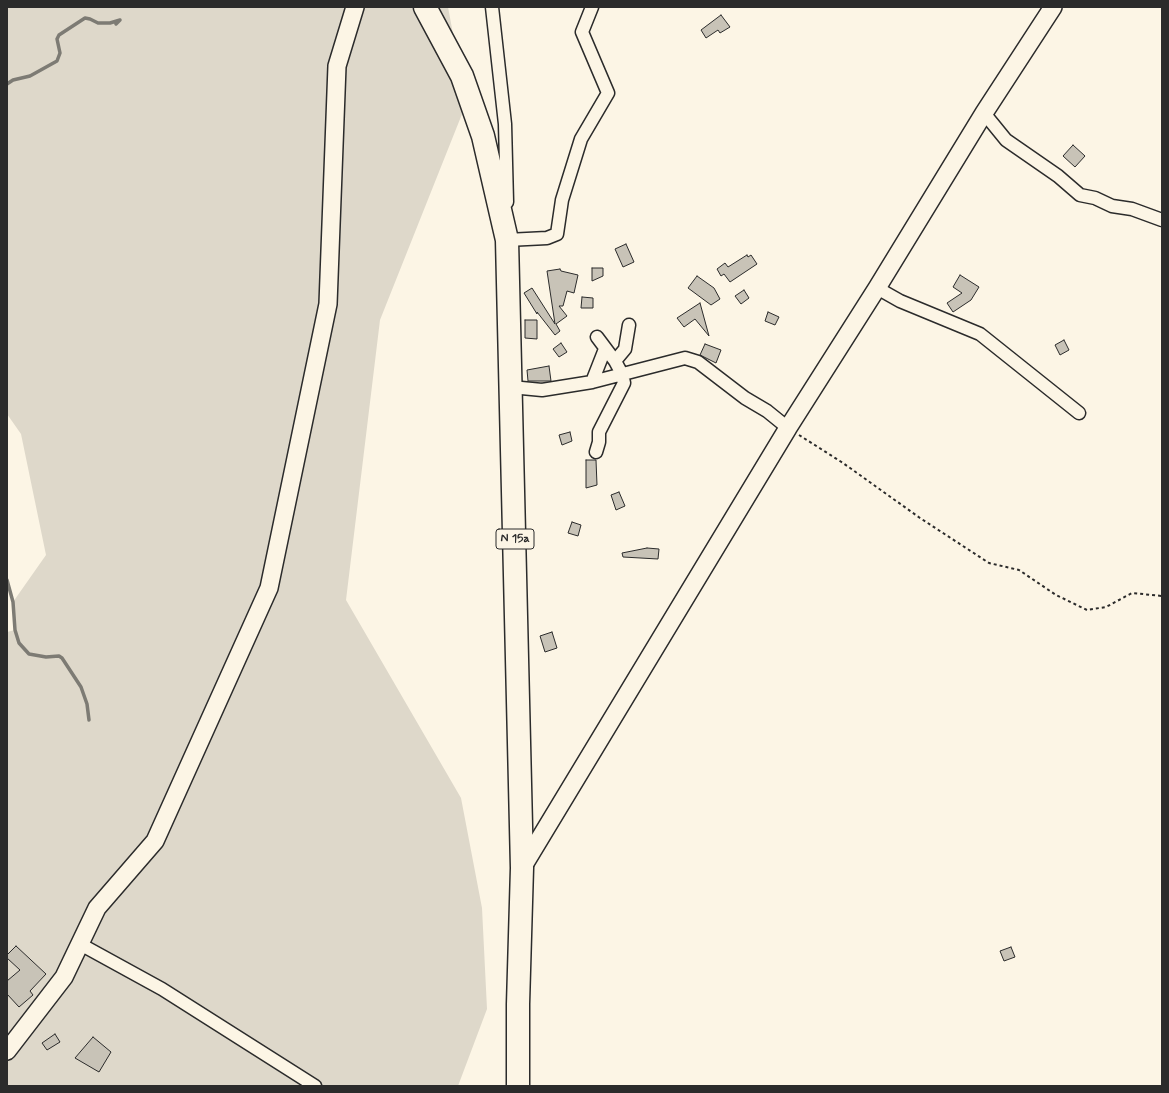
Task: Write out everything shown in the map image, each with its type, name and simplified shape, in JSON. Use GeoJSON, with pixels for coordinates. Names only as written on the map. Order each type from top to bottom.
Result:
{"type":"FeatureCollection","features":[{"type":"Feature","properties":{"kind":"highway","name":"N 15a"},"geometry":{"type":"LineString","coordinates":[[425,7],[462,76],[483,136],[508,240],[522,868],[518,1004],[518,1086]]}},
{"type":"Feature","properties":{"kind":"street"},"geometry":{"type":"LineString","coordinates":[[7,1051],[64,977],[97,908],[154,841],[269,588],[328,304],[337,66],[355,7]]}},
{"type":"Feature","properties":{"kind":"street"},"geometry":{"type":"LineString","coordinates":[[492,7],[504,124],[508,240],[547,238],[558,234],[562,200],[581,139],[608,93],[582,32],[592,7]]}},
{"type":"Feature","properties":{"kind":"street"},"geometry":{"type":"LineString","coordinates":[[522,868],[788,428],[877,288],[984,113],[1053,7]]}},
{"type":"Feature","properties":{"kind":"street"},"geometry":{"type":"LineString","coordinates":[[984,113],[1006,140],[1058,176],[1080,195],[1095,198],[1112,206],[1132,209],[1162,220]]}},
{"type":"Feature","properties":{"kind":"street"},"geometry":{"type":"LineString","coordinates":[[877,288],[900,301],[980,334],[1079,413]]}},
{"type":"Feature","properties":{"kind":"street"},"geometry":{"type":"LineString","coordinates":[[615,361],[625,349],[629,326]]}},
{"type":"Feature","properties":{"kind":"street"},"geometry":{"type":"LineString","coordinates":[[596,452],[600,442],[599,432],[624,383],[622,374],[615,361],[605,350],[597,337]]}},
{"type":"Feature","properties":{"kind":"street"},"geometry":{"type":"LineString","coordinates":[[592,382],[605,350]]}},
{"type":"Feature","properties":{"kind":"street"},"geometry":{"type":"LineString","coordinates":[[511,387],[542,390],[592,382],[685,358],[698,362],[746,398],[767,411],[788,428]]}},
{"type":"Feature","properties":{"kind":"street"},"geometry":{"type":"LineString","coordinates":[[80,944],[162,989],[316,1086]]}},
{"type":"Feature","properties":{"kind":"path"},"geometry":{"type":"LineString","coordinates":[[788,428],[843,463],[920,518],[989,563],[1019,570],[1056,595],[1087,610],[1106,607],[1132,592],[1162,596]]}},
{"type":"Feature","properties":{"kind":"shaded area"},"geometry":{"type":"Polygon","coordinates":[[[7,7],[448,7],[466,104],[380,320],[346,600],[461,798],[482,908],[487,1009],[458,1086],[7,1086],[7,632],[15,630],[13,602],[46,555],[21,434],[7,414],[7,7]]]}},
{"type":"Feature","properties":{"kind":"building"},"geometry":{"type":"Polygon","coordinates":[[[721,15],[730,27],[720,33],[718,30],[706,38],[701,30],[721,15]]]}},
{"type":"Feature","properties":{"kind":"building"},"geometry":{"type":"Polygon","coordinates":[[[1073,145],[1085,156],[1075,167],[1063,156],[1073,145]]]}},
{"type":"Feature","properties":{"kind":"building"},"geometry":{"type":"Polygon","coordinates":[[[626,244],[634,262],[623,267],[615,249],[626,244]]]}},
{"type":"Feature","properties":{"kind":"building"},"geometry":{"type":"Polygon","coordinates":[[[747,255],[748,257],[751,255],[757,264],[730,282],[724,274],[721,276],[717,269],[725,263],[728,267],[747,255]]]}},
{"type":"Feature","properties":{"kind":"building"},"geometry":{"type":"Polygon","coordinates":[[[592,268],[603,268],[603,276],[592,281],[592,268]]]}},
{"type":"Feature","properties":{"kind":"building"},"geometry":{"type":"Polygon","coordinates":[[[560,269],[561,271],[578,275],[574,293],[567,291],[563,306],[559,306],[567,316],[556,324],[560,331],[555,335],[537,312],[537,314],[524,293],[532,288],[555,324],[547,271],[560,269]]]}},
{"type":"Feature","properties":{"kind":"building"},"geometry":{"type":"Polygon","coordinates":[[[960,275],[979,287],[971,300],[953,312],[947,303],[962,293],[953,287],[960,275]]]}},
{"type":"Feature","properties":{"kind":"building"},"geometry":{"type":"Polygon","coordinates":[[[697,276],[714,288],[720,299],[711,305],[688,288],[697,276]]]}},
{"type":"Feature","properties":{"kind":"building"},"geometry":{"type":"Polygon","coordinates":[[[744,290],[749,298],[741,304],[735,296],[744,290]]]}},
{"type":"Feature","properties":{"kind":"building"},"geometry":{"type":"Polygon","coordinates":[[[582,297],[593,298],[593,308],[581,308],[582,297]]]}},
{"type":"Feature","properties":{"kind":"building"},"geometry":{"type":"Polygon","coordinates":[[[700,303],[709,336],[695,319],[684,327],[677,318],[700,303]]]}},
{"type":"Feature","properties":{"kind":"building"},"geometry":{"type":"Polygon","coordinates":[[[768,312],[779,317],[775,325],[765,321],[768,312]]]}},
{"type":"Feature","properties":{"kind":"building"},"geometry":{"type":"Polygon","coordinates":[[[525,320],[537,320],[537,339],[525,338],[525,320]]]}},
{"type":"Feature","properties":{"kind":"building"},"geometry":{"type":"Polygon","coordinates":[[[1064,340],[1069,350],[1060,355],[1055,345],[1064,340]]]}},
{"type":"Feature","properties":{"kind":"building"},"geometry":{"type":"Polygon","coordinates":[[[561,343],[567,352],[559,357],[553,349],[561,343]]]}},
{"type":"Feature","properties":{"kind":"building"},"geometry":{"type":"Polygon","coordinates":[[[705,344],[721,350],[716,363],[700,355],[705,344]]]}},
{"type":"Feature","properties":{"kind":"building"},"geometry":{"type":"Polygon","coordinates":[[[549,366],[551,381],[528,381],[527,370],[549,366]]]}},
{"type":"Feature","properties":{"kind":"building"},"geometry":{"type":"Polygon","coordinates":[[[570,432],[572,441],[562,445],[559,435],[570,432]]]}},
{"type":"Feature","properties":{"kind":"building"},"geometry":{"type":"Polygon","coordinates":[[[586,460],[596,460],[597,485],[586,488],[586,460]]]}},
{"type":"Feature","properties":{"kind":"building"},"geometry":{"type":"Polygon","coordinates":[[[619,492],[625,506],[616,510],[611,495],[619,492]]]}},
{"type":"Feature","properties":{"kind":"building"},"geometry":{"type":"Polygon","coordinates":[[[572,522],[581,525],[578,536],[568,533],[572,522]]]}},
{"type":"Feature","properties":{"kind":"building"},"geometry":{"type":"Polygon","coordinates":[[[647,548],[659,549],[658,559],[623,557],[622,553],[647,548]]]}},
{"type":"Feature","properties":{"kind":"building"},"geometry":{"type":"Polygon","coordinates":[[[552,632],[557,648],[545,652],[540,636],[552,632]]]}},
{"type":"Feature","properties":{"kind":"building"},"geometry":{"type":"Polygon","coordinates":[[[16,946],[46,974],[30,991],[33,995],[19,1007],[7,994],[7,981],[20,970],[7,958],[7,955],[16,946]]]}},
{"type":"Feature","properties":{"kind":"building"},"geometry":{"type":"Polygon","coordinates":[[[1011,947],[1015,957],[1004,961],[1000,951],[1011,947]]]}},
{"type":"Feature","properties":{"kind":"building"},"geometry":{"type":"Polygon","coordinates":[[[55,1034],[60,1042],[47,1050],[42,1043],[55,1034]]]}},
{"type":"Feature","properties":{"kind":"building"},"geometry":{"type":"Polygon","coordinates":[[[93,1037],[111,1052],[99,1072],[75,1058],[93,1037]]]}},
{"type":"Feature","properties":{"kind":"waterway"},"geometry":{"type":"LineString","coordinates":[[7,84],[13,80],[30,76],[57,61],[60,53],[57,39],[59,35],[85,18],[98,23],[110,23],[120,20],[116,24]]}},
{"type":"Feature","properties":{"kind":"waterway"},"geometry":{"type":"LineString","coordinates":[[7,580],[13,602],[15,630],[19,643],[29,654],[46,657],[59,656],[62,658],[81,687],[87,704],[89,720]]}}]}
